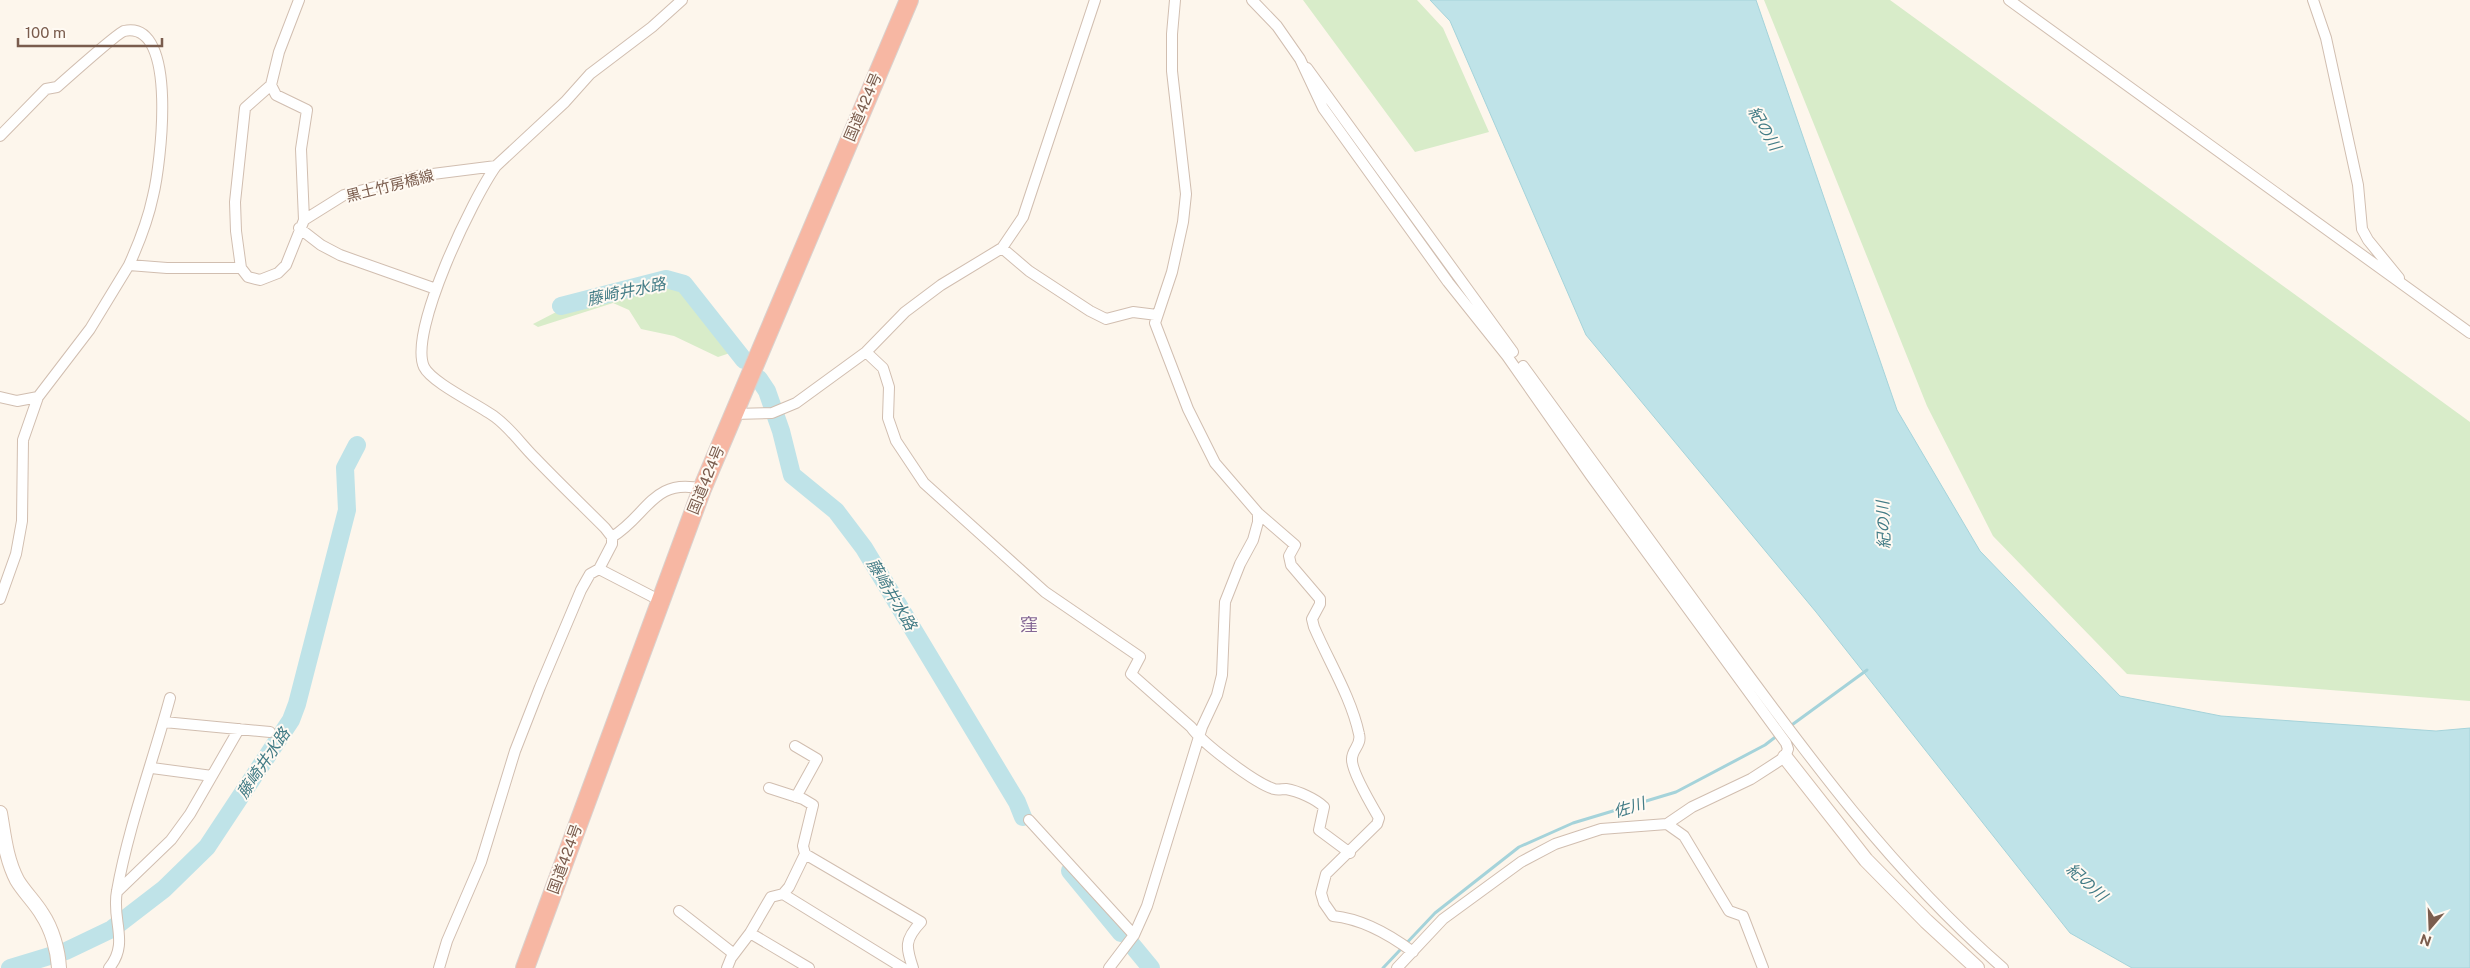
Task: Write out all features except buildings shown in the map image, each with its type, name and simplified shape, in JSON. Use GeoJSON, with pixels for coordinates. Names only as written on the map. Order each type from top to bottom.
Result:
{"type":"FeatureCollection","features":[{"type":"Feature","properties":{"kind":"highway","name":"国道424号"},"geometry":{"type":"LineString","coordinates":[[525,968],[659,600],[702,489],[909,0]]}},
{"type":"Feature","properties":{"kind":"street"},"geometry":{"type":"LineString","coordinates":[[271,85],[276,95],[307,110],[301,148],[302,224],[286,265],[278,273],[260,280],[248,277],[241,268],[236,231],[235,202],[245,108],[271,85],[279,52],[299,0]]}},
{"type":"Feature","properties":{"kind":"street"},"geometry":{"type":"LineString","coordinates":[[439,968],[447,941],[481,862],[515,751],[540,687],[581,590],[590,574],[599,569],[612,544],[612,537],[496,418],[435,378],[424,367],[422,346],[436,288],[487,178],[496,166],[565,102],[590,74],[652,27],[682,0]]}},
{"type":"Feature","properties":{"kind":"street"},"geometry":{"type":"LineString","coordinates":[[733,414],[775,412],[796,404],[866,352],[904,312],[941,285],[1002,248],[1023,217],[1095,0]]}},
{"type":"Feature","properties":{"kind":"street"},"geometry":{"type":"LineString","coordinates":[[1175,0],[1172,34],[1172,71],[1186,194],[1183,222],[1174,263],[1155,323],[1168,363],[1211,455],[1258,514],[1294,545],[1289,556],[1291,565],[1320,599],[1320,604],[1312,619],[1314,627],[1347,697],[1360,736],[1359,744],[1351,760],[1365,794],[1379,818],[1377,824],[1350,853],[1338,861],[1326,874],[1322,893],[1328,912],[1333,916],[1354,918],[1398,940],[1412,951]]}},
{"type":"Feature","properties":{"kind":"street"},"geometry":{"type":"LineString","coordinates":[[1252,0],[1277,26],[1300,59],[1323,108],[1448,282],[1508,356],[1591,476],[1778,724],[1788,745],[1866,860],[1926,922],[1977,968]]}},
{"type":"Feature","properties":{"kind":"street"},"geometry":{"type":"LineString","coordinates":[[2009,0],[2470,333]]}},
{"type":"Feature","properties":{"kind":"street"},"geometry":{"type":"LineString","coordinates":[[2313,0],[2326,38],[2358,185],[2362,229],[2368,240],[2407,288]]}},
{"type":"Feature","properties":{"kind":"street"},"geometry":{"type":"LineString","coordinates":[[0,136],[46,90],[57,87],[122,32],[137,30],[155,48],[164,104],[163,128],[153,196],[138,247],[129,265],[90,329],[38,397],[23,440],[22,521],[16,554],[0,599]]}},
{"type":"Feature","properties":{"kind":"street","name":"黒土竹房橋線"},"geometry":{"type":"LineString","coordinates":[[302,224],[344,195],[417,176],[496,166]]}},
{"type":"Feature","properties":{"kind":"street"},"geometry":{"type":"LineString","coordinates":[[302,224],[321,245],[340,255],[436,288]]}},
{"type":"Feature","properties":{"kind":"street"},"geometry":{"type":"LineString","coordinates":[[1002,248],[1029,271],[1090,311],[1106,318],[1134,312],[1156,315]]}},
{"type":"Feature","properties":{"kind":"street"},"geometry":{"type":"LineString","coordinates":[[129,265],[167,268],[241,268]]}},
{"type":"Feature","properties":{"kind":"street"},"geometry":{"type":"LineString","coordinates":[[866,352],[883,368],[889,387],[888,418],[890,426],[896,441],[924,483],[1046,592],[1140,657],[1131,674],[1191,727],[1199,738],[1257,780],[1276,790],[1295,792],[1320,803],[1324,807],[1319,830],[1350,853]]}},
{"type":"Feature","properties":{"kind":"street"},"geometry":{"type":"LineString","coordinates":[[0,397],[17,401],[38,397]]}},
{"type":"Feature","properties":{"kind":"street"},"geometry":{"type":"LineString","coordinates":[[612,537],[621,532],[659,494],[684,485],[702,489]]}},
{"type":"Feature","properties":{"kind":"street"},"geometry":{"type":"LineString","coordinates":[[1110,968],[1134,935],[1147,906],[1202,727],[1217,695],[1222,675],[1225,602],[1253,540],[1258,522],[1258,514]]}},
{"type":"Feature","properties":{"kind":"street"},"geometry":{"type":"LineString","coordinates":[[599,569],[659,600]]}},
{"type":"Feature","properties":{"kind":"street"},"geometry":{"type":"LineString","coordinates":[[109,968],[117,959],[120,946],[117,892],[170,698]]}},
{"type":"Feature","properties":{"kind":"street"},"geometry":{"type":"LineString","coordinates":[[164,722],[270,732]]}},
{"type":"Feature","properties":{"kind":"street"},"geometry":{"type":"LineString","coordinates":[[117,892],[171,840],[190,814],[239,729]]}},
{"type":"Feature","properties":{"kind":"street"},"geometry":{"type":"LineString","coordinates":[[1397,968],[1443,919],[1521,862],[1555,844],[1601,829],[1667,824],[1692,807],[1751,779],[1788,745]]}},
{"type":"Feature","properties":{"kind":"street"},"geometry":{"type":"LineString","coordinates":[[1788,745],[1853,814],[1919,889],[2003,968]]}},
{"type":"Feature","properties":{"kind":"street"},"geometry":{"type":"LineString","coordinates":[[795,746],[816,759],[796,797]]}},
{"type":"Feature","properties":{"kind":"street"},"geometry":{"type":"LineString","coordinates":[[152,768],[212,776]]}},
{"type":"Feature","properties":{"kind":"street"},"geometry":{"type":"LineString","coordinates":[[727,968],[771,897],[782,894],[789,887],[805,854],[803,846],[813,805],[769,788]]}},
{"type":"Feature","properties":{"kind":"street"},"geometry":{"type":"LineString","coordinates":[[0,813],[11,865],[17,880],[42,913],[52,934],[59,963]]}},
{"type":"Feature","properties":{"kind":"street"},"geometry":{"type":"LineString","coordinates":[[1029,820],[1134,935]]}},
{"type":"Feature","properties":{"kind":"street"},"geometry":{"type":"LineString","coordinates":[[1667,824],[1684,836],[1730,911],[1743,916],[1762,968]]}},
{"type":"Feature","properties":{"kind":"street"},"geometry":{"type":"LineString","coordinates":[[805,854],[920,922],[910,937],[906,948],[913,968]]}},
{"type":"Feature","properties":{"kind":"street"},"geometry":{"type":"LineString","coordinates":[[782,894],[903,968]]}},
{"type":"Feature","properties":{"kind":"street"},"geometry":{"type":"LineString","coordinates":[[679,911],[734,954]]}},
{"type":"Feature","properties":{"kind":"street"},"geometry":{"type":"LineString","coordinates":[[750,932],[809,968]]}},
{"type":"Feature","properties":{"kind":"green space"},"geometry":{"type":"Polygon","coordinates":[[[1303,0],[1417,0],[1443,28],[1489,132],[1415,152],[1303,0]]]}},
{"type":"Feature","properties":{"kind":"green space"},"geometry":{"type":"Polygon","coordinates":[[[1764,0],[1890,0],[2470,422],[2470,701],[2127,674],[1993,536],[1927,406],[1764,0]]]}},
{"type":"Feature","properties":{"kind":"green space"},"geometry":{"type":"Polygon","coordinates":[[[662,285],[678,288],[687,293],[733,352],[718,357],[674,336],[641,329],[629,310],[613,303],[538,327],[533,324],[562,309],[662,285]]]}},
{"type":"Feature","properties":{"kind":"water","name":"紀の川"},"geometry":{"type":"Polygon","coordinates":[[[1430,0],[1756,0],[1897,410],[1980,551],[2120,696],[2221,716],[2436,731],[2470,728],[2470,968],[2132,968],[2070,933],[1816,612],[1586,335],[1450,21],[1430,0]]]}},
{"type":"Feature","properties":{"kind":"waterway","name":"藤崎井水路"},"geometry":{"type":"LineString","coordinates":[[561,306],[666,279],[684,284],[744,360]]}},
{"type":"Feature","properties":{"kind":"waterway","name":"藤崎井水路"},"geometry":{"type":"LineString","coordinates":[[759,379],[767,391],[781,431],[792,475],[836,511],[864,548],[1017,802],[1023,817]]}},
{"type":"Feature","properties":{"kind":"waterway","name":"藤崎井水路"},"geometry":{"type":"LineString","coordinates":[[10,968],[66,951],[112,929],[164,889],[207,847],[291,720],[297,704],[347,510],[345,468],[357,445]]}},
{"type":"Feature","properties":{"kind":"waterway","name":"佐川"},"geometry":{"type":"LineString","coordinates":[[1789,727],[1867,670]]}},
{"type":"Feature","properties":{"kind":"waterway","name":"佐川"},"geometry":{"type":"LineString","coordinates":[[1383,968],[1435,913],[1519,847],[1573,823],[1676,792],[1765,745],[1778,735]]}},
{"type":"Feature","properties":{"kind":"waterway","name":"藤崎井水路"},"geometry":{"type":"LineString","coordinates":[[1070,871],[1121,933]]}},
{"type":"Feature","properties":{"kind":"waterway","name":"藤崎井水路"},"geometry":{"type":"LineString","coordinates":[[1132,945],[1151,968]]}},
{"type":"Feature","properties":{"kind":"district","name":"窪"},"geometry":{"type":"Point","coordinates":[1029,625]}}]}
